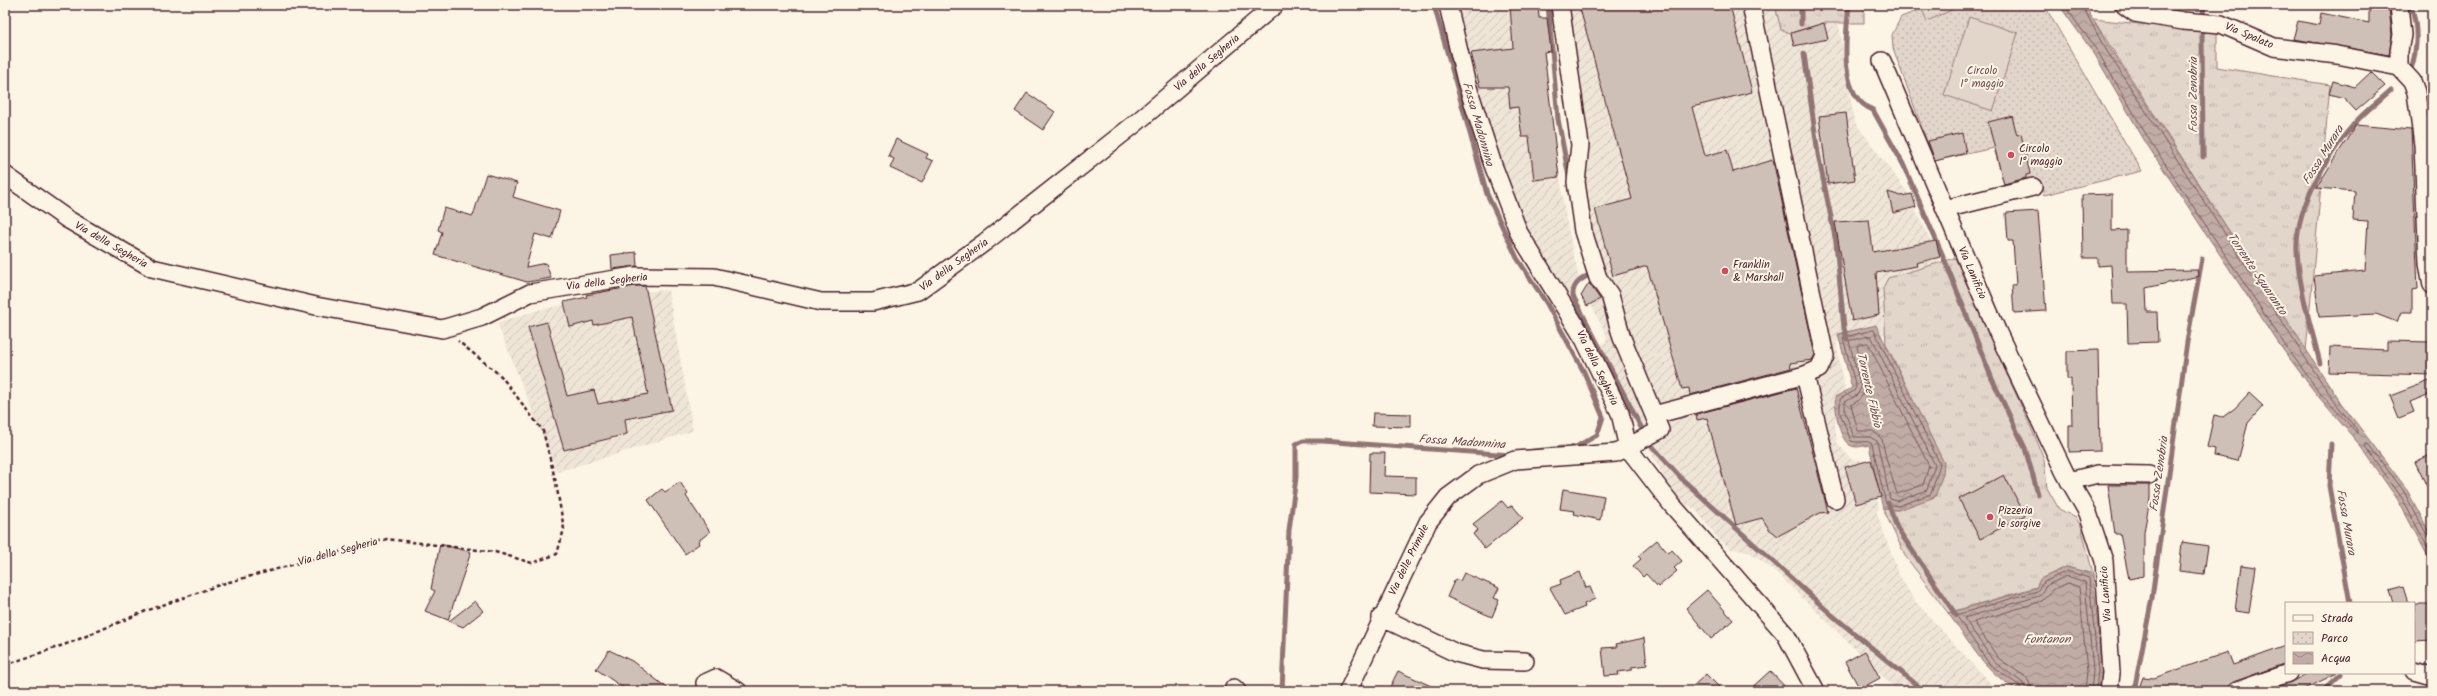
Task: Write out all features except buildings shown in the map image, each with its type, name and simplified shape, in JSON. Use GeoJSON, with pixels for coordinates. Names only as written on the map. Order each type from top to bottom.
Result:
{"type":"FeatureCollection","features":[{"type":"Feature","properties":{"kind":"street","name":"Via della Segheria"},"geometry":{"type":"LineString","coordinates":[[5,175],[67,219],[152,268],[316,306],[442,329],[482,317],[530,293],[634,276],[714,277],[821,302],[873,302],[918,291],[985,242],[1136,123],[1275,5]]}},
{"type":"Feature","properties":{"kind":"street","name":"Via della Segheria"},"geometry":{"type":"LineString","coordinates":[[1448,5],[1466,81],[1493,165],[1519,233],[1584,339],[1620,413],[1628,448],[1672,505],[1786,635],[1816,691]]}},
{"type":"Feature","properties":{"kind":"street"},"geometry":{"type":"LineString","coordinates":[[1560,5],[1580,145],[1576,182],[1583,231],[1598,278],[1610,295],[1622,338],[1654,415],[1805,374],[1819,369],[1825,356],[1751,5]]}},
{"type":"Feature","properties":{"kind":"street","name":"Via Spalato"},"geometry":{"type":"LineString","coordinates":[[2124,5],[2135,13],[2183,21],[2221,24],[2274,47],[2337,54],[2404,72]]}},
{"type":"Feature","properties":{"kind":"street"},"geometry":{"type":"LineString","coordinates":[[2399,5],[2402,35],[2399,51],[2404,72],[2416,92],[2423,145],[2428,264],[2432,285]]}},
{"type":"Feature","properties":{"kind":"street","name":"Via Lanificio"},"geometry":{"type":"LineString","coordinates":[[1882,61],[1998,333],[2069,481],[2088,513],[2104,561],[2111,673],[2109,691]]}},
{"type":"Feature","properties":{"kind":"street"},"geometry":{"type":"LineString","coordinates":[[1945,209],[2033,187]]}},
{"type":"Feature","properties":{"kind":"street"},"geometry":{"type":"LineString","coordinates":[[1805,374],[1835,499]]}},
{"type":"Feature","properties":{"kind":"street","name":"Via delle Primule"},"geometry":{"type":"LineString","coordinates":[[1348,691],[1381,617],[1428,522],[1448,497],[1478,475],[1515,460],[1616,453],[1660,430],[1654,415]]}},
{"type":"Feature","properties":{"kind":"street"},"geometry":{"type":"LineString","coordinates":[[2069,481],[2098,474],[2149,475]]}},
{"type":"Feature","properties":{"kind":"street"},"geometry":{"type":"LineString","coordinates":[[1381,617],[1456,653],[1483,660],[1525,661]]}},
{"type":"Feature","properties":{"kind":"street"},"geometry":{"type":"LineString","coordinates":[[2415,671],[2432,676]]}},
{"type":"Feature","properties":{"kind":"street"},"geometry":{"type":"LineString","coordinates":[[2237,691],[2285,674]]}},
{"type":"Feature","properties":{"kind":"street"},"geometry":{"type":"LineString","coordinates":[[705,683],[716,678],[738,691]]}},
{"type":"Feature","properties":{"kind":"path","name":"Via della Segheria"},"geometry":{"type":"LineString","coordinates":[[5,662],[11,663],[72,642],[146,611],[222,584],[387,539],[495,552],[532,563],[557,554],[564,529],[556,483],[543,431],[501,376],[442,329]]}},
{"type":"Feature","properties":{"kind":"shaded area"},"geometry":{"type":"Polygon","coordinates":[[[1456,5],[1540,5],[1554,136],[1566,219],[1579,279],[1575,287],[1564,295],[1538,253],[1503,172],[1471,74],[1456,5]]]}},
{"type":"Feature","properties":{"kind":"shaded area"},"geometry":{"type":"Polygon","coordinates":[[[1561,5],[1803,5],[1838,18],[1854,121],[1908,193],[1945,272],[1883,301],[1888,334],[1836,342],[1848,406],[1837,414],[1835,424],[1837,442],[1851,459],[1867,461],[1879,507],[1877,513],[1899,575],[1916,602],[1992,685],[1964,684],[1898,691],[1777,573],[1749,552],[1731,549],[1719,540],[1695,509],[1680,501],[1668,488],[1663,475],[1593,345],[1605,343],[1607,336],[1590,303],[1594,297],[1602,294],[1593,261],[1561,5]]]}},
{"type":"Feature","properties":{"kind":"shaded area"},"geometry":{"type":"Polygon","coordinates":[[[668,290],[693,431],[557,472],[497,323],[538,310],[620,293],[668,290]]]}},
{"type":"Feature","properties":{"kind":"green space"},"geometry":{"type":"Polygon","coordinates":[[[1775,5],[1864,5],[1864,23],[1824,23],[1791,33],[1781,30],[1775,5]]]}},
{"type":"Feature","properties":{"kind":"green space","name":"Circolo I° maggio"},"geometry":{"type":"Polygon","coordinates":[[[1920,5],[2044,5],[2142,171],[2044,195],[2040,180],[2005,188],[1994,148],[1934,161],[1893,48],[1892,35],[1901,17],[1922,9],[1920,5]]]}},
{"type":"Feature","properties":{"kind":"green space"},"geometry":{"type":"Polygon","coordinates":[[[1920,5],[1963,5],[1927,21],[1920,5]]]}},
{"type":"Feature","properties":{"kind":"green space"},"geometry":{"type":"Polygon","coordinates":[[[1969,17],[2018,33],[1993,111],[1944,95],[1969,17]]]}},
{"type":"Feature","properties":{"kind":"green space"},"geometry":{"type":"Polygon","coordinates":[[[2093,19],[2217,32],[2217,67],[2330,85],[2306,351],[2093,19]]]}},
{"type":"Feature","properties":{"kind":"green space"},"geometry":{"type":"Polygon","coordinates":[[[1955,258],[2037,441],[2044,459],[2047,488],[2059,509],[2076,518],[2081,526],[2093,574],[2066,567],[2036,587],[1948,613],[1906,557],[1883,509],[1898,510],[1912,397],[1886,344],[1883,288],[1888,278],[1955,258]]]}},
{"type":"Feature","properties":{"kind":"water","name":"Torrente Squaranto"},"geometry":{"type":"Polygon","coordinates":[[[2059,5],[2085,5],[2106,42],[2341,403],[2406,488],[2432,537],[2432,564],[2398,500],[2358,443],[2317,395],[2281,347],[2146,143],[2095,55],[2059,5]]]}},
{"type":"Feature","properties":{"kind":"water"},"geometry":{"type":"Polygon","coordinates":[[[1876,325],[1944,463],[1943,474],[1935,497],[1898,510],[1883,509],[1869,445],[1856,447],[1845,441],[1839,427],[1836,411],[1835,397],[1852,388],[1838,334],[1876,325]]]}},
{"type":"Feature","properties":{"kind":"water","name":"Fontanon"},"geometry":{"type":"Polygon","coordinates":[[[2066,567],[2093,574],[2102,671],[2100,691],[2021,691],[1998,677],[1988,667],[1948,613],[2036,588],[2040,579],[2066,567]]]}},
{"type":"Feature","properties":{"kind":"waterway","name":"Fossa Madonnina"},"geometry":{"type":"LineString","coordinates":[[1434,5],[1487,194],[1517,258],[1547,304],[1584,372],[1603,417],[1597,435],[1576,447],[1571,448]]}},
{"type":"Feature","properties":{"kind":"waterway"},"geometry":{"type":"LineString","coordinates":[[1548,5],[1558,119],[1569,177]]}},
{"type":"Feature","properties":{"kind":"waterway","name":"Torrente Fibbio"},"geometry":{"type":"LineString","coordinates":[[1801,5],[1801,24]]}},
{"type":"Feature","properties":{"kind":"waterway"},"geometry":{"type":"LineString","coordinates":[[1849,5],[1846,32],[1846,64],[1849,79],[1854,92],[1862,103],[1873,110],[1903,164],[1943,256],[1992,379],[2025,448],[2038,494]]}},
{"type":"Feature","properties":{"kind":"waterway","name":"Fossa Zenobria"},"geometry":{"type":"LineString","coordinates":[[2203,14],[2204,5]]}},
{"type":"Feature","properties":{"kind":"waterway","name":"Fossa Murara"},"geometry":{"type":"LineString","coordinates":[[2411,5],[2416,29],[2416,45],[2411,69]]}},
{"type":"Feature","properties":{"kind":"waterway","name":"Fossa Zenobria"},"geometry":{"type":"LineString","coordinates":[[2202,34],[2203,157]]}},
{"type":"Feature","properties":{"kind":"waterway","name":"Torrente Fibbio"},"geometry":{"type":"LineString","coordinates":[[1804,54],[1818,154],[1836,242],[1844,328],[1847,339]]}},
{"type":"Feature","properties":{"kind":"waterway","name":"Fossa Murara"},"geometry":{"type":"LineString","coordinates":[[2320,363],[2306,307],[2298,265],[2297,250],[2301,217],[2315,182],[2334,150],[2359,119],[2391,90]]}},
{"type":"Feature","properties":{"kind":"waterway","name":"Fossa Zenobria"},"geometry":{"type":"LineString","coordinates":[[2134,691],[2152,598],[2187,342],[2202,259]]}},
{"type":"Feature","properties":{"kind":"waterway"},"geometry":{"type":"LineString","coordinates":[[1591,271],[1592,273],[1581,279],[1576,285],[1573,296],[1642,429]]}},
{"type":"Feature","properties":{"kind":"waterway","name":"Fossa Madonnina"},"geometry":{"type":"LineString","coordinates":[[1282,691],[1289,530],[1296,478],[1296,444],[1303,441],[1322,441],[1511,455]]}},
{"type":"Feature","properties":{"kind":"waterway","name":"Fossa Murara"},"geometry":{"type":"LineString","coordinates":[[2331,444],[2329,486],[2350,602]]}},
{"type":"Feature","properties":{"kind":"waterway"},"geometry":{"type":"LineString","coordinates":[[1652,446],[1682,479],[1832,615],[1924,691]]}},
{"type":"Feature","properties":{"kind":"waterway","name":"Fossa Madonnina"},"geometry":{"type":"LineString","coordinates":[[1525,452],[1563,448]]}},
{"type":"Feature","properties":{"kind":"waterway","name":"Torrente Fibbio"},"geometry":{"type":"LineString","coordinates":[[1888,503],[1897,528],[1956,615]]}},
{"type":"Feature","properties":{"kind":"waterway","name":"Fossa Murara"},"geometry":{"type":"LineString","coordinates":[[2323,691],[2341,674]]}},
{"type":"Feature","properties":{"kind":"place","name":"Circolo 1° maggio"},"geometry":{"type":"Point","coordinates":[2011,155]}},
{"type":"Feature","properties":{"kind":"place","name":"Franklin & Marshall"},"geometry":{"type":"Point","coordinates":[1725,271]}},
{"type":"Feature","properties":{"kind":"place","name":"Pizzeria le sorgive"},"geometry":{"type":"Point","coordinates":[1990,517]}}]}
